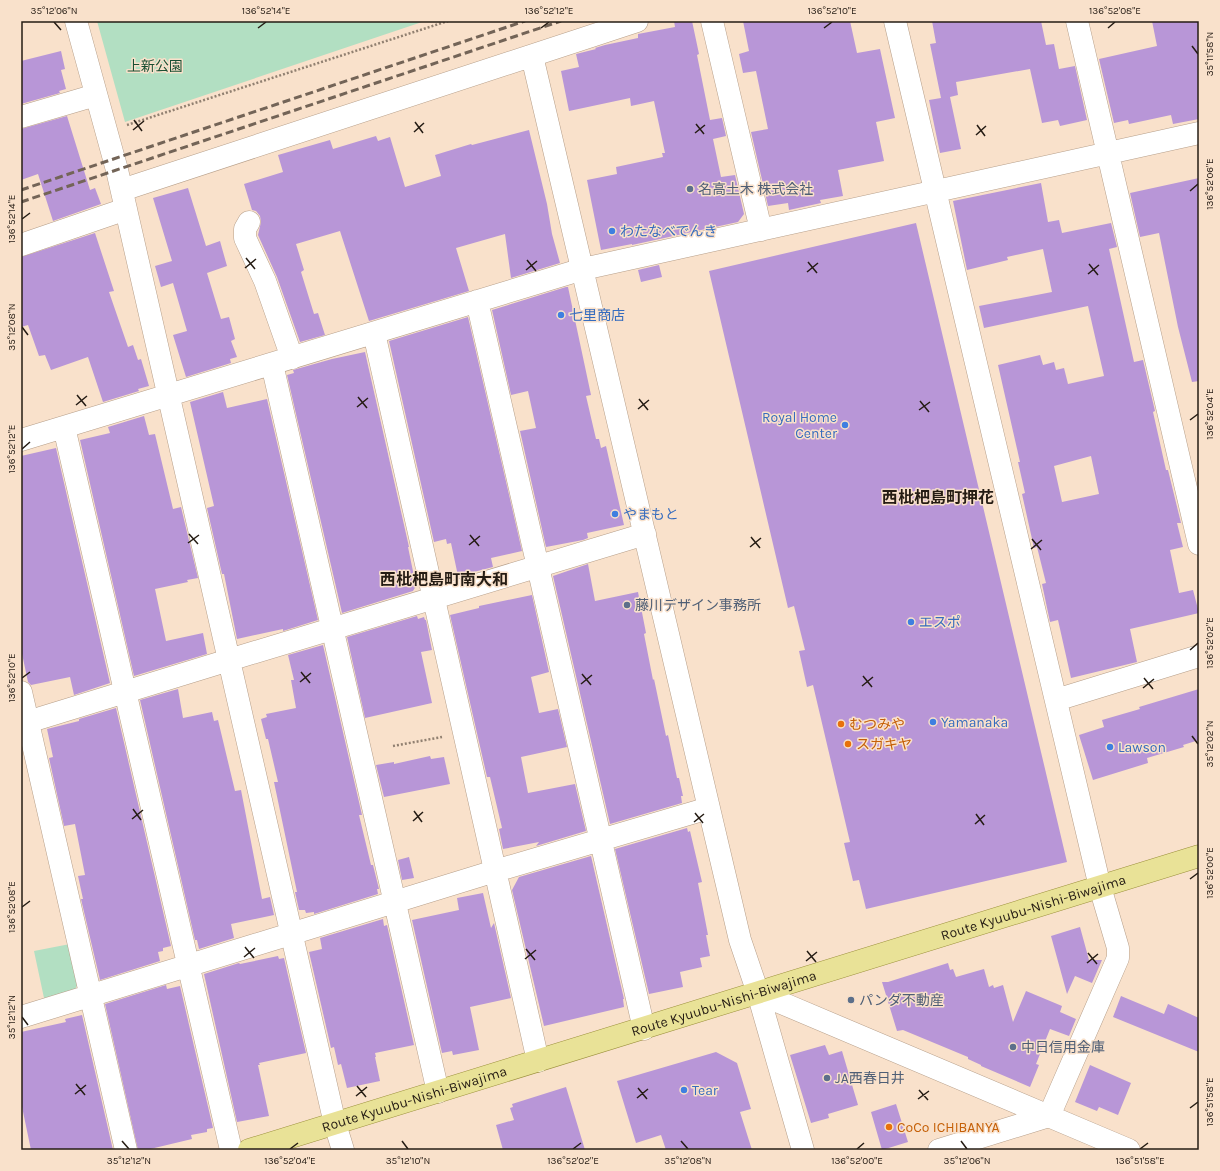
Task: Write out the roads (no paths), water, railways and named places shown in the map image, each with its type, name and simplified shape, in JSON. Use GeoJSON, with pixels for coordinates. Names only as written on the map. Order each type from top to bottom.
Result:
{"type":"FeatureCollection","features":[{"type":"Feature","properties":{"kind":"main road","name":"Route Kyuubu-Nishi-Biwajima"},"geometry":{"type":"LineString","coordinates":[[248,1150],[644,1029],[1199,856]]}},
{"type":"Feature","properties":{"kind":"street"},"geometry":{"type":"LineString","coordinates":[[76,21],[124,200],[335,1124],[343,1150]]}},
{"type":"Feature","properties":{"kind":"street"},"geometry":{"type":"LineString","coordinates":[[21,245],[124,200],[532,56],[637,21]]}},
{"type":"Feature","properties":{"kind":"street"},"geometry":{"type":"LineString","coordinates":[[712,21],[761,230]]}},
{"type":"Feature","properties":{"kind":"street"},"geometry":{"type":"LineString","coordinates":[[895,21],[1100,887],[1118,948],[1118,958],[1049,1116],[993,1142],[939,1150]]}},
{"type":"Feature","properties":{"kind":"street"},"geometry":{"type":"LineString","coordinates":[[1077,21],[1199,544]]}},
{"type":"Feature","properties":{"kind":"street"},"geometry":{"type":"LineString","coordinates":[[532,56],[740,940],[758,993],[803,1150]]}},
{"type":"Feature","properties":{"kind":"street"},"geometry":{"type":"LineString","coordinates":[[21,118],[96,95]]}},
{"type":"Feature","properties":{"kind":"street"},"geometry":{"type":"LineString","coordinates":[[21,440],[583,269],[1199,133]]}},
{"type":"Feature","properties":{"kind":"street"},"geometry":{"type":"LineString","coordinates":[[249,222],[245,229],[245,238],[265,281],[282,361],[333,628],[438,1092]]}},
{"type":"Feature","properties":{"kind":"street"},"geometry":{"type":"LineString","coordinates":[[477,301],[644,1029]]}},
{"type":"Feature","properties":{"kind":"street"},"geometry":{"type":"LineString","coordinates":[[374,333],[538,1061]]}},
{"type":"Feature","properties":{"kind":"street"},"geometry":{"type":"LineString","coordinates":[[64,427],[231,1150]]}},
{"type":"Feature","properties":{"kind":"street"},"geometry":{"type":"LineString","coordinates":[[24,723],[645,534]]}},
{"type":"Feature","properties":{"kind":"street"},"geometry":{"type":"LineString","coordinates":[[1056,700],[1199,656]]}},
{"type":"Feature","properties":{"kind":"street"},"geometry":{"type":"LineString","coordinates":[[21,692],[24,723],[126,1150]]}},
{"type":"Feature","properties":{"kind":"street"},"geometry":{"type":"LineString","coordinates":[[21,1017],[495,871],[709,808]]}},
{"type":"Feature","properties":{"kind":"street"},"geometry":{"type":"LineString","coordinates":[[758,993],[1128,1150]]}},
{"type":"Feature","properties":{"kind":"railway"},"geometry":{"type":"LineString","coordinates":[[21,190],[525,21]]}},
{"type":"Feature","properties":{"kind":"railway"},"geometry":{"type":"LineString","coordinates":[[21,202],[561,21]]}},
{"type":"Feature","properties":{"kind":"place","name":"名高土木 株式会社"},"geometry":{"type":"Point","coordinates":[690,189]}},
{"type":"Feature","properties":{"kind":"place","name":"わたなべでんき"},"geometry":{"type":"Point","coordinates":[612,231]}},
{"type":"Feature","properties":{"kind":"place","name":"七里商店"},"geometry":{"type":"Point","coordinates":[561,315]}},
{"type":"Feature","properties":{"kind":"place","name":"Royal Home Center"},"geometry":{"type":"Point","coordinates":[845,425]}},
{"type":"Feature","properties":{"kind":"place","name":"やまもと"},"geometry":{"type":"Point","coordinates":[615,514]}},
{"type":"Feature","properties":{"kind":"place","name":"藤川デザイン事務所"},"geometry":{"type":"Point","coordinates":[627,605]}},
{"type":"Feature","properties":{"kind":"place","name":"エスポ"},"geometry":{"type":"Point","coordinates":[911,622]}},
{"type":"Feature","properties":{"kind":"place","name":"Yamanaka"},"geometry":{"type":"Point","coordinates":[933,722]}},
{"type":"Feature","properties":{"kind":"place","name":"むつみや"},"geometry":{"type":"Point","coordinates":[841,724]}},
{"type":"Feature","properties":{"kind":"place","name":"スガキヤ"},"geometry":{"type":"Point","coordinates":[848,744]}},
{"type":"Feature","properties":{"kind":"place","name":"Lawson"},"geometry":{"type":"Point","coordinates":[1110,747]}},
{"type":"Feature","properties":{"kind":"place","name":"パンダ不動産"},"geometry":{"type":"Point","coordinates":[851,1000]}},
{"type":"Feature","properties":{"kind":"place","name":"中日信用金庫"},"geometry":{"type":"Point","coordinates":[1013,1047]}},
{"type":"Feature","properties":{"kind":"place","name":"JA西春日井"},"geometry":{"type":"Point","coordinates":[827,1078]}},
{"type":"Feature","properties":{"kind":"place","name":"Tear"},"geometry":{"type":"Point","coordinates":[684,1090]}},
{"type":"Feature","properties":{"kind":"place","name":"CoCo ICHIBANYA"},"geometry":{"type":"Point","coordinates":[889,1127]}},
{"type":"Feature","properties":{"kind":"district","name":"西枇杷島町押花"},"geometry":{"type":"Point","coordinates":[938,497]}},
{"type":"Feature","properties":{"kind":"district","name":"西枇杷島町南大和"},"geometry":{"type":"Point","coordinates":[444,579]}},
{"type":"Feature","properties":{"kind":"park label","name":"上新公園"},"geometry":{"type":"Point","coordinates":[155,66]}}]}
